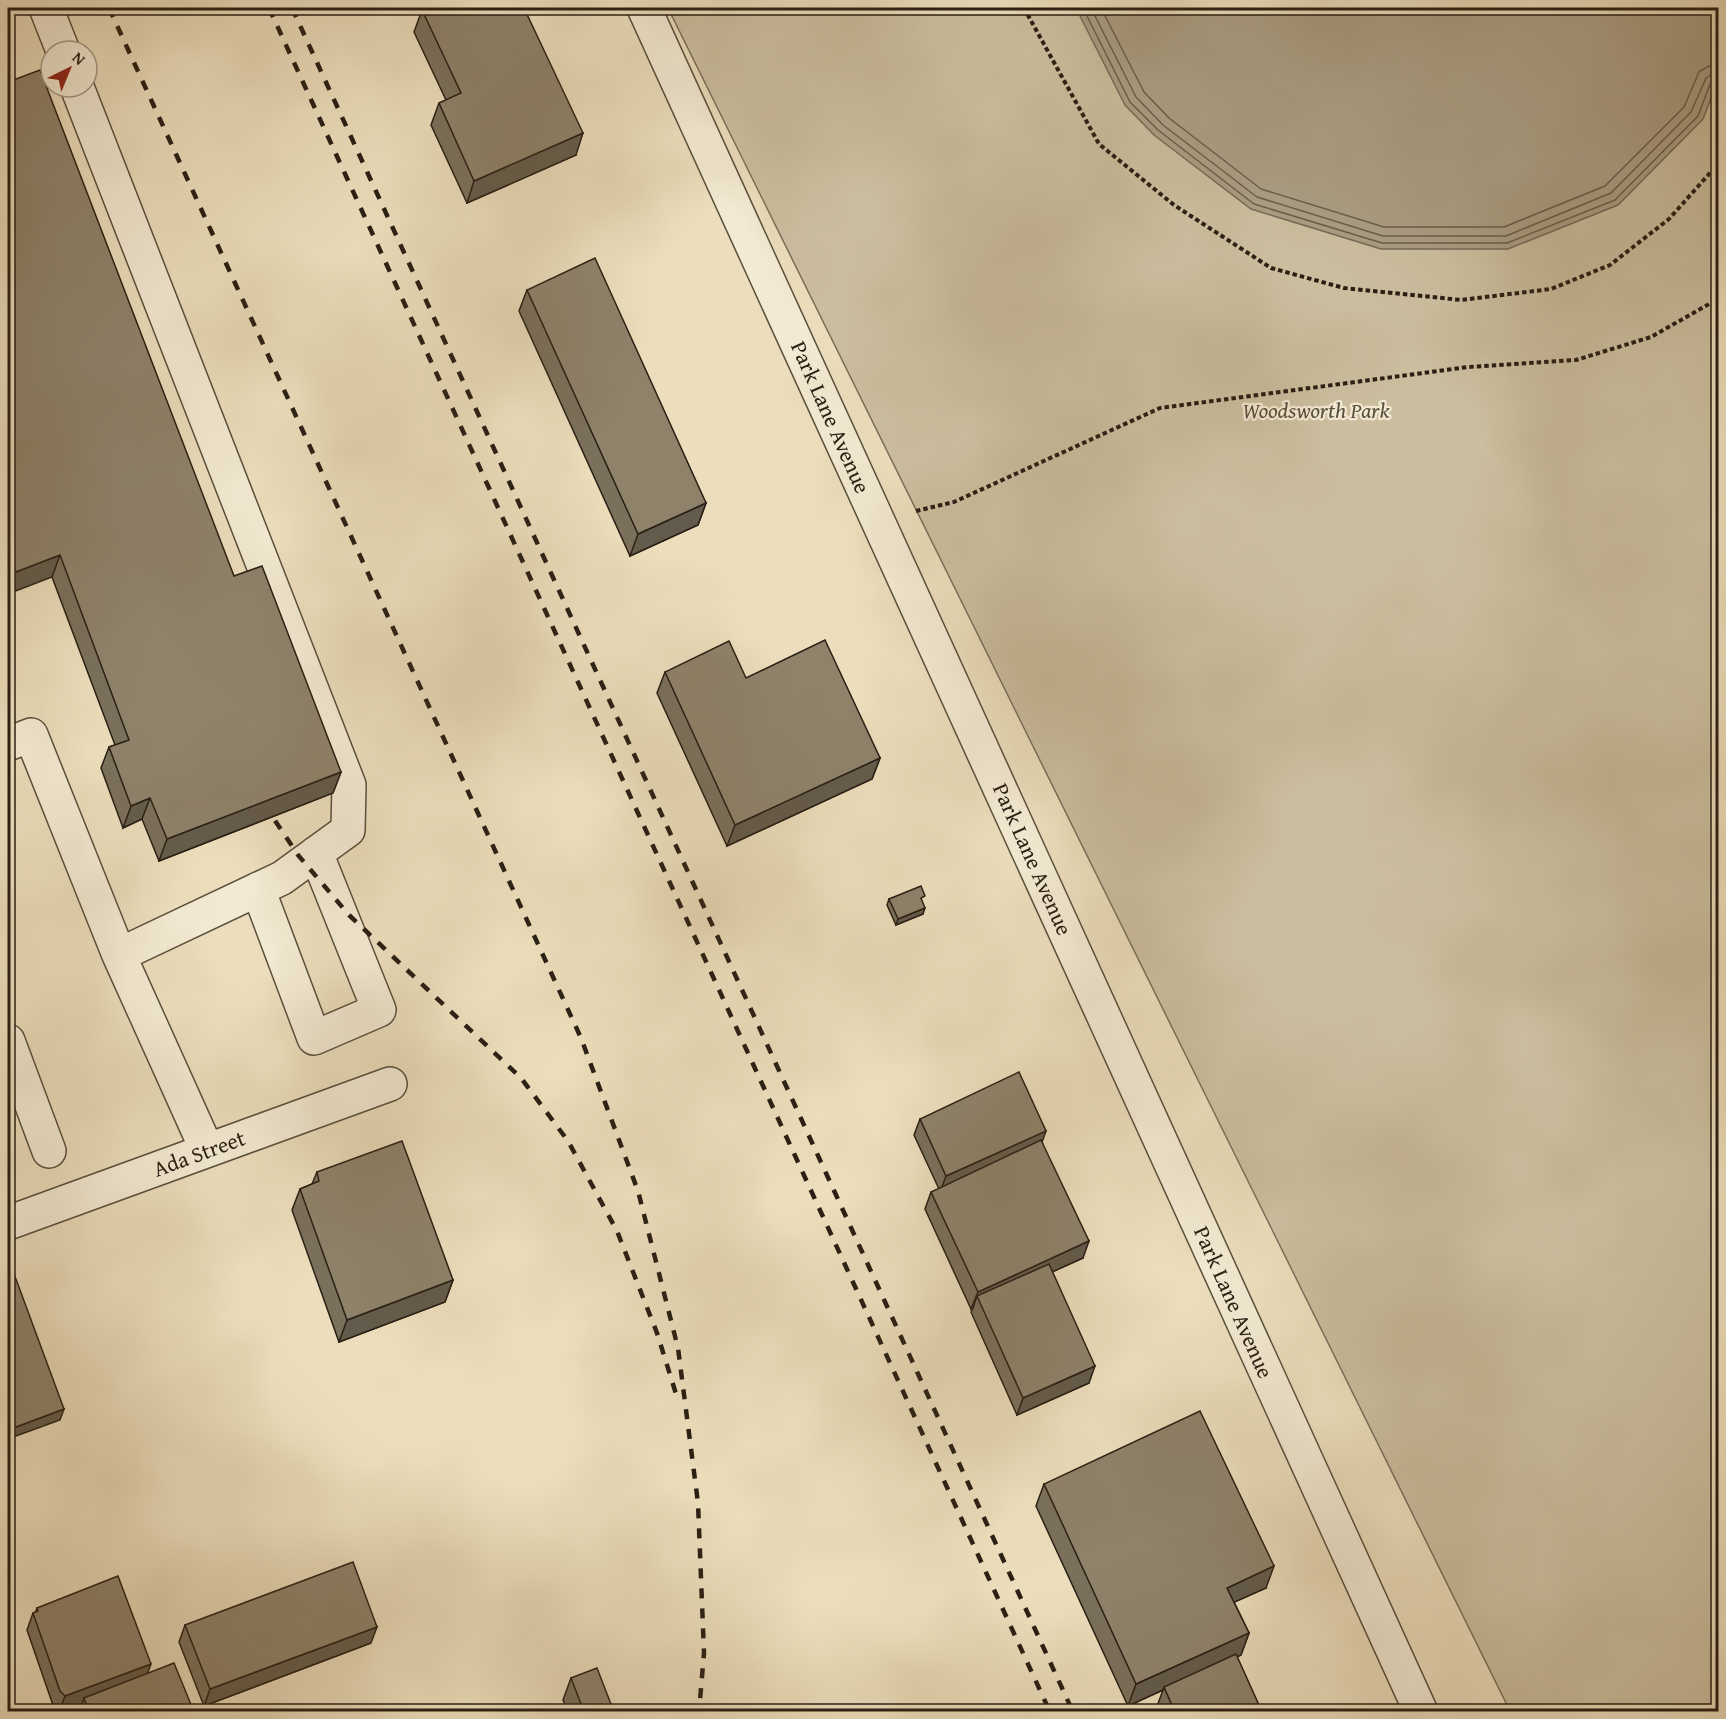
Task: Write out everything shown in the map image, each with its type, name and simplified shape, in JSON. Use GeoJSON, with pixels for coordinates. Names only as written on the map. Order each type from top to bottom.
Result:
{"type":"FeatureCollection","features":[{"type":"Feature","properties":{"kind":"street"},"geometry":{"type":"LineString","coordinates":[[46,8],[58,39]]}},
{"type":"Feature","properties":{"kind":"street","name":"Park Lane Avenue"},"geometry":{"type":"LineString","coordinates":[[644,8],[1421,1712]]}},
{"type":"Feature","properties":{"kind":"street"},"geometry":{"type":"LineString","coordinates":[[82,99],[349,785],[348,830],[282,878],[119,955]]}},
{"type":"Feature","properties":{"kind":"street"},"geometry":{"type":"LineString","coordinates":[[10,736],[31,735],[119,955],[207,1150]]}},
{"type":"Feature","properties":{"kind":"street"},"geometry":{"type":"LineString","coordinates":[[258,889],[314,1038],[379,1010],[316,853]]}},
{"type":"Feature","properties":{"kind":"street"},"geometry":{"type":"LineString","coordinates":[[8,1041],[49,1151]]}},
{"type":"Feature","properties":{"kind":"street","name":"Ada Street"},"geometry":{"type":"LineString","coordinates":[[8,1223],[390,1084]]}},
{"type":"Feature","properties":{"kind":"path"},"geometry":{"type":"LineString","coordinates":[[1024,8],[1099,144],[1174,205],[1271,268],[1344,288],[1461,300],[1551,289],[1610,265],[1670,219],[1719,164]]}},
{"type":"Feature","properties":{"kind":"path"},"geometry":{"type":"LineString","coordinates":[[916,510],[954,502],[1160,408],[1468,367],[1576,360],[1651,337],[1719,299]]}},
{"type":"Feature","properties":{"kind":"green space","name":"Woodsworth Park"},"geometry":{"type":"Polygon","coordinates":[[[668,8],[1718,8],[1718,1711],[1510,1711],[668,8]]]}},
{"type":"Feature","properties":{"kind":"water"},"geometry":{"type":"Polygon","coordinates":[[[1076,8],[1718,8],[1718,80],[1703,119],[1618,205],[1508,249],[1381,249],[1251,209],[1154,135],[1125,105],[1076,8]]]}},
{"type":"Feature","properties":{"kind":"building"},"geometry":{"type":"Polygon","coordinates":[[[427,8],[524,8],[583,133],[474,181],[439,103],[461,93],[422,10],[427,8]]]}},
{"type":"Feature","properties":{"kind":"building"},"geometry":{"type":"Polygon","coordinates":[[[39,70],[39,99],[51,99],[234,576],[262,566],[341,772],[167,839],[150,798],[131,806],[109,747],[129,740],[60,555],[8,575],[8,82],[39,70]]]}},
{"type":"Feature","properties":{"kind":"building"},"geometry":{"type":"Polygon","coordinates":[[[595,258],[706,503],[638,534],[527,290],[595,258]]]}},
{"type":"Feature","properties":{"kind":"building"},"geometry":{"type":"Polygon","coordinates":[[[825,640],[880,758],[735,825],[665,672],[729,641],[746,678],[825,640]]]}},
{"type":"Feature","properties":{"kind":"building"},"geometry":{"type":"Polygon","coordinates":[[[921,886],[925,896],[921,898],[925,908],[898,919],[889,899],[921,886]]]}},
{"type":"Feature","properties":{"kind":"building"},"geometry":{"type":"Polygon","coordinates":[[[1019,1072],[1046,1131],[946,1176],[920,1119],[1019,1072]]]}},
{"type":"Feature","properties":{"kind":"building"},"geometry":{"type":"Polygon","coordinates":[[[1041,1140],[1089,1241],[978,1292],[931,1192],[1041,1140]]]}},
{"type":"Feature","properties":{"kind":"building"},"geometry":{"type":"Polygon","coordinates":[[[402,1141],[453,1280],[347,1320],[300,1189],[319,1181],[317,1172],[402,1141]]]}},
{"type":"Feature","properties":{"kind":"building"},"geometry":{"type":"Polygon","coordinates":[[[10,1263],[64,1409],[8,1430],[8,1264],[10,1263]]]}},
{"type":"Feature","properties":{"kind":"building"},"geometry":{"type":"Polygon","coordinates":[[[1049,1264],[1095,1366],[1023,1398],[977,1296],[1049,1264]]]}},
{"type":"Feature","properties":{"kind":"building"},"geometry":{"type":"Polygon","coordinates":[[[1200,1411],[1274,1566],[1227,1588],[1249,1633],[1136,1684],[1044,1484],[1200,1411]]]}},
{"type":"Feature","properties":{"kind":"building"},"geometry":{"type":"Polygon","coordinates":[[[353,1562],[377,1627],[210,1689],[185,1625],[353,1562]]]}},
{"type":"Feature","properties":{"kind":"building"},"geometry":{"type":"Polygon","coordinates":[[[118,1576],[151,1664],[65,1696],[60,1691],[33,1613],[38,1611],[37,1608],[118,1576]]]}},
{"type":"Feature","properties":{"kind":"building"},"geometry":{"type":"Polygon","coordinates":[[[1236,1654],[1262,1712],[1175,1712],[1164,1687],[1236,1654]]]}},
{"type":"Feature","properties":{"kind":"building"},"geometry":{"type":"Polygon","coordinates":[[[174,1663],[194,1712],[89,1712],[84,1698],[174,1663]]]}},
{"type":"Feature","properties":{"kind":"building"},"geometry":{"type":"Polygon","coordinates":[[[597,1668],[614,1712],[584,1712],[571,1678],[597,1668]]]}},
{"type":"Feature","properties":{"kind":"railway"},"geometry":{"type":"LineString","coordinates":[[109,8],[581,1038],[638,1191],[678,1348],[698,1503],[704,1653],[699,1712]]}},
{"type":"Feature","properties":{"kind":"railway"},"geometry":{"type":"LineString","coordinates":[[269,8],[1050,1712]]}},
{"type":"Feature","properties":{"kind":"railway"},"geometry":{"type":"LineString","coordinates":[[292,8],[1073,1712]]}},
{"type":"Feature","properties":{"kind":"railway"},"geometry":{"type":"LineString","coordinates":[[264,804],[298,855],[349,915],[521,1078],[568,1141],[617,1231],[657,1333],[677,1397]]}}]}
